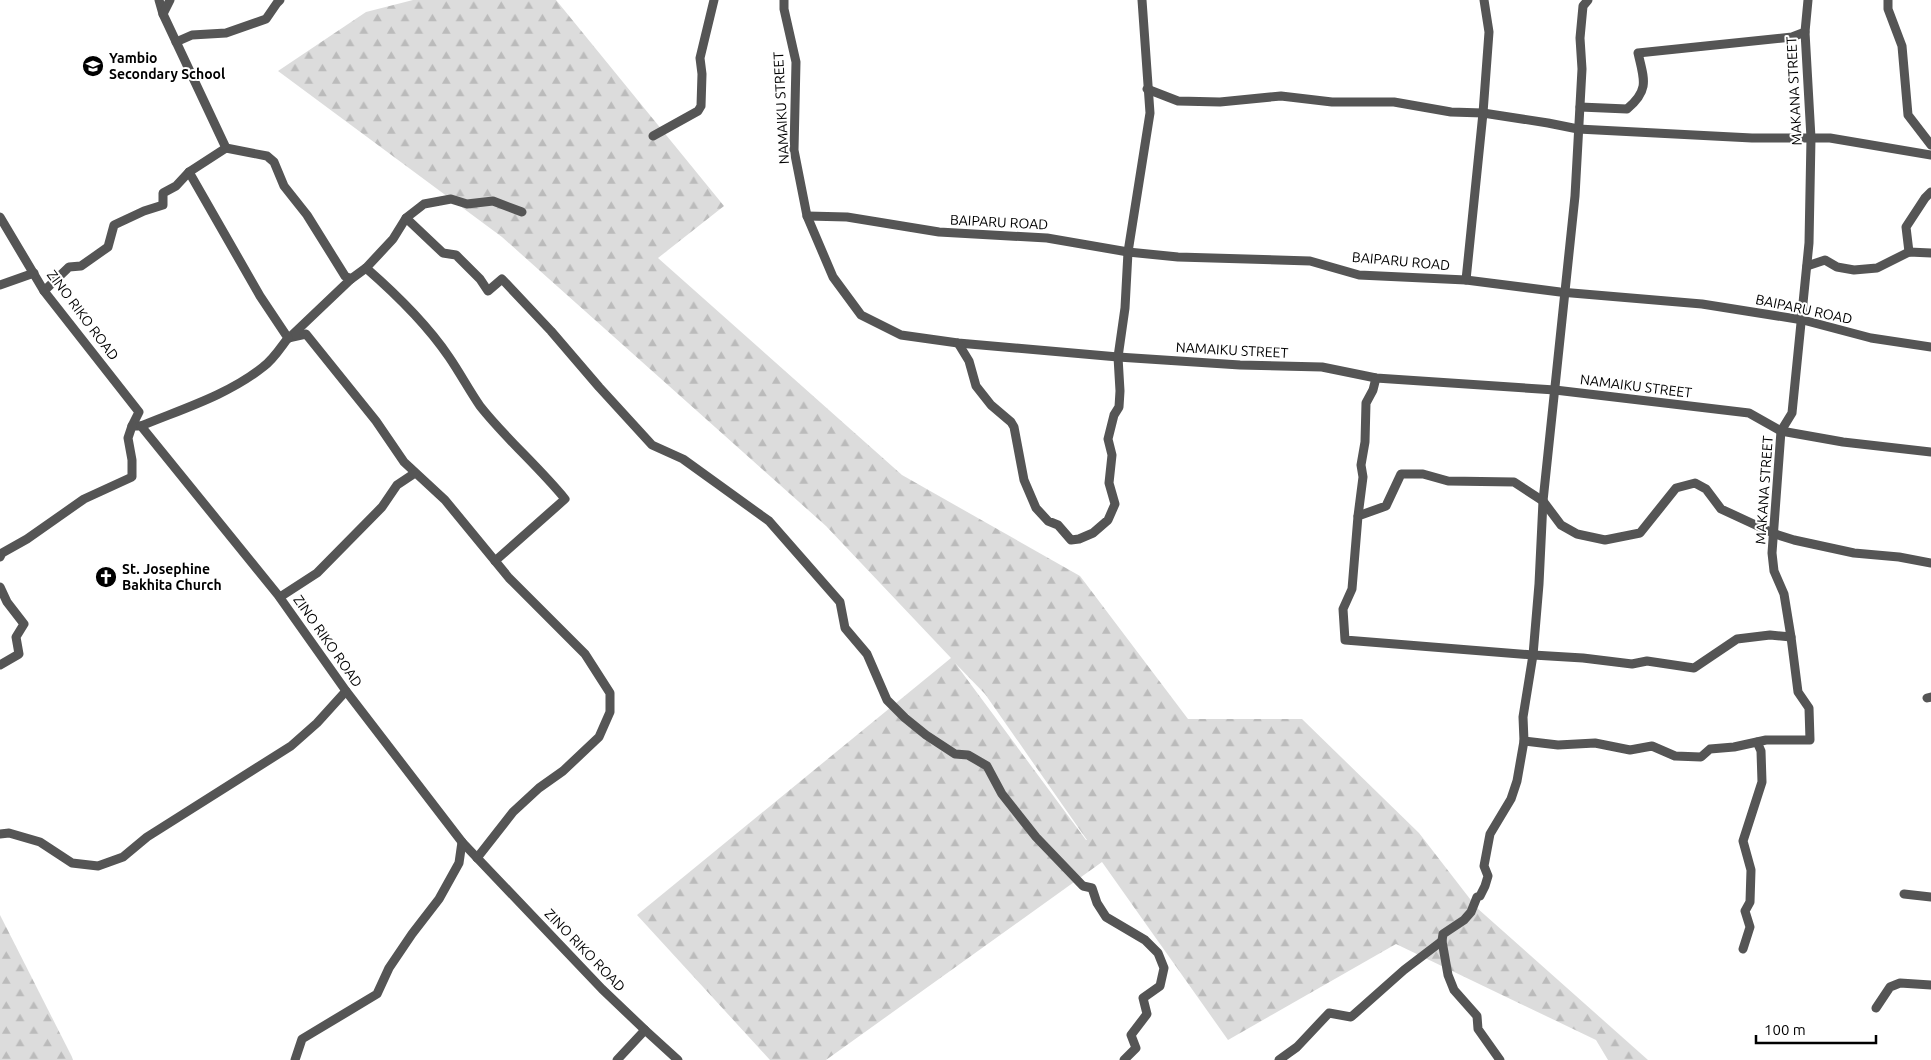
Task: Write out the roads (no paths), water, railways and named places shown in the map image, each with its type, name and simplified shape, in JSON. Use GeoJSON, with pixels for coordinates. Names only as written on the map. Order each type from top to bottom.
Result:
{"type":"FeatureCollection","features":[{"type":"Feature","properties":{"kind":"street"},"geometry":{"type":"LineString","coordinates":[[159,0],[163,14],[226,148]]}},
{"type":"Feature","properties":{"kind":"street"},"geometry":{"type":"LineString","coordinates":[[163,14],[170,0]]}},
{"type":"Feature","properties":{"kind":"street"},"geometry":{"type":"LineString","coordinates":[[176,42],[192,35],[226,33],[266,19],[280,0]]}},
{"type":"Feature","properties":{"kind":"street"},"geometry":{"type":"LineString","coordinates":[[653,136],[698,111],[702,106],[700,58],[714,0]]}},
{"type":"Feature","properties":{"kind":"street","name":"NAMAIKU STREET"},"geometry":{"type":"LineString","coordinates":[[784,0],[784,9],[796,62],[794,150],[807,216],[833,277],[861,315],[901,335],[958,343],[1118,357],[1240,365],[1322,367],[1376,378],[1555,390],[1748,413],[1781,431],[1843,442],[1931,452]]}},
{"type":"Feature","properties":{"kind":"street"},"geometry":{"type":"LineString","coordinates":[[958,343],[969,362],[976,386],[991,405],[1011,422],[1014,427],[1024,480],[1036,508],[1048,521],[1058,525],[1071,540],[1093,533],[1108,520],[1115,504],[1109,483],[1112,455],[1108,439],[1114,415],[1119,407],[1118,357],[1125,308],[1128,252],[1150,113],[1142,0]]}},
{"type":"Feature","properties":{"kind":"street"},"geometry":{"type":"LineString","coordinates":[[1466,280],[1483,114],[1489,32],[1484,0]]}},
{"type":"Feature","properties":{"kind":"street"},"geometry":{"type":"LineString","coordinates":[[1500,1060],[1478,1029],[1477,1016],[1454,990],[1448,974],[1442,941],[1444,934],[1464,920],[1485,886],[1488,876],[1484,866],[1490,834],[1501,817],[1514,790],[1524,741],[1523,717],[1533,656],[1543,537],[1543,501],[1575,196],[1582,69],[1580,38],[1584,6],[1588,0]]}},
{"type":"Feature","properties":{"kind":"street","name":"MAKANA STREET"},"geometry":{"type":"LineString","coordinates":[[1757,742],[1766,740],[1810,740],[1809,708],[1798,692],[1792,637],[1784,594],[1774,571],[1772,553],[1775,534],[1781,431],[1792,414],[1803,320],[1809,243],[1811,138],[1805,32],[1808,0]]}},
{"type":"Feature","properties":{"kind":"street"},"geometry":{"type":"LineString","coordinates":[[1888,0],[1888,9],[1902,46],[1908,115],[1931,145]]}},
{"type":"Feature","properties":{"kind":"street"},"geometry":{"type":"LineString","coordinates":[[1580,107],[1627,109],[1636,102],[1644,87],[1638,53],[1792,37],[1805,32]]}},
{"type":"Feature","properties":{"kind":"street"},"geometry":{"type":"LineString","coordinates":[[1147,89],[1178,101],[1220,102],[1281,96],[1332,102],[1394,102],[1451,112],[1483,114],[1578,130],[1752,138],[1830,138],[1931,155]]}},
{"type":"Feature","properties":{"kind":"street"},"geometry":{"type":"LineString","coordinates":[[44,291],[69,267],[82,266],[108,247],[114,226],[144,210],[163,205],[163,193],[176,186],[189,172],[226,148],[266,156],[274,162],[284,186],[307,215],[339,268],[345,276],[351,279]]}},
{"type":"Feature","properties":{"kind":"street"},"geometry":{"type":"LineString","coordinates":[[189,172],[260,296],[288,338]]}},
{"type":"Feature","properties":{"kind":"street"},"geometry":{"type":"LineString","coordinates":[[1909,252],[1906,228],[1925,198],[1931,192]]}},
{"type":"Feature","properties":{"kind":"street"},"geometry":{"type":"LineString","coordinates":[[0,556],[84,500],[132,477],[132,460],[128,438],[137,426],[218,394],[265,366],[288,338],[351,279],[366,268],[393,238],[406,218],[424,204],[451,199],[467,204],[493,201],[522,212]]}},
{"type":"Feature","properties":{"kind":"street","name":"BAIPARU ROAD"},"geometry":{"type":"LineString","coordinates":[[807,216],[847,217],[939,232],[1046,238],[1128,252],[1178,257],[1310,261],[1359,275],[1466,280],[1564,292],[1702,304],[1803,320],[1871,338],[1931,347]]}},
{"type":"Feature","properties":{"kind":"street","name":"ZINO RIKO ROAD"},"geometry":{"type":"LineString","coordinates":[[0,217],[44,291],[139,412],[137,426],[280,597],[346,691],[462,842],[602,989],[678,1060]]}},
{"type":"Feature","properties":{"kind":"street"},"geometry":{"type":"LineString","coordinates":[[406,218],[443,253],[456,255],[488,291],[502,279],[552,330],[599,387],[652,445],[683,459],[769,521],[840,602],[845,628],[867,654],[887,700],[926,735],[955,754],[968,756],[987,766],[1002,794],[1036,837],[1083,886],[1092,888],[1097,903],[1106,917],[1145,940],[1158,953],[1164,968],[1160,986],[1143,998],[1147,1014],[1131,1036],[1136,1048],[1124,1060]]}},
{"type":"Feature","properties":{"kind":"street"},"geometry":{"type":"LineString","coordinates":[[1807,266],[1824,260],[1837,267],[1854,270],[1878,268],[1909,252],[1931,253]]}},
{"type":"Feature","properties":{"kind":"street"},"geometry":{"type":"LineString","coordinates":[[366,268],[418,317],[449,357],[479,404],[504,434],[553,484],[565,499],[494,561]]}},
{"type":"Feature","properties":{"kind":"street"},"geometry":{"type":"LineString","coordinates":[[0,285],[34,273]]}},
{"type":"Feature","properties":{"kind":"street"},"geometry":{"type":"LineString","coordinates":[[288,338],[306,334],[376,421],[404,462],[446,500],[509,578],[585,654],[610,692],[610,712],[599,737],[563,771],[539,788],[513,812],[477,858]]}},
{"type":"Feature","properties":{"kind":"street"},"geometry":{"type":"LineString","coordinates":[[1376,378],[1373,390],[1366,403],[1361,465],[1363,477],[1352,589],[1343,609],[1346,640],[1533,656],[1583,658],[1632,664],[1647,662],[1694,668],[1737,639],[1770,635],[1792,637]]}},
{"type":"Feature","properties":{"kind":"street"},"geometry":{"type":"LineString","coordinates":[[280,597],[317,573],[382,507],[397,485],[415,473]]}},
{"type":"Feature","properties":{"kind":"street"},"geometry":{"type":"LineString","coordinates":[[1358,516],[1386,506],[1402,474],[1423,474],[1448,481],[1514,482],[1543,501],[1561,525],[1577,534],[1605,540],[1640,533],[1676,488],[1695,483],[1706,489],[1721,509],[1775,534],[1854,554],[1899,557],[1931,564]]}},
{"type":"Feature","properties":{"kind":"street"},"geometry":{"type":"LineString","coordinates":[[0,587],[7,602],[24,624],[16,638],[19,654],[0,665]]}},
{"type":"Feature","properties":{"kind":"street"},"geometry":{"type":"LineString","coordinates":[[0,834],[9,833],[40,842],[72,863],[98,866],[123,857],[147,838],[290,746],[317,723],[346,691]]}},
{"type":"Feature","properties":{"kind":"street"},"geometry":{"type":"LineString","coordinates":[[1524,741],[1558,745],[1595,743],[1630,750],[1652,746],[1675,756],[1701,757],[1710,749],[1734,747],[1757,742],[1761,751],[1762,782],[1743,841],[1751,870],[1750,902],[1745,910],[1750,927],[1743,948]]}},
{"type":"Feature","properties":{"kind":"street"},"geometry":{"type":"LineString","coordinates":[[295,1060],[302,1040],[377,994],[389,968],[439,899],[459,863],[462,842]]}},
{"type":"Feature","properties":{"kind":"street"},"geometry":{"type":"LineString","coordinates":[[1904,894],[1931,897]]}},
{"type":"Feature","properties":{"kind":"street"},"geometry":{"type":"LineString","coordinates":[[1279,1060],[1297,1047],[1329,1013],[1351,1018],[1404,970],[1442,941]]}},
{"type":"Feature","properties":{"kind":"street"},"geometry":{"type":"LineString","coordinates":[[1876,1008],[1890,987],[1900,983],[1928,984]]}},
{"type":"Feature","properties":{"kind":"street"},"geometry":{"type":"LineString","coordinates":[[617,1060],[645,1030]]}},
{"type":"Feature","properties":{"kind":"place","name":"Yambio Secondary School"},"geometry":{"type":"Point","coordinates":[93,66]}},
{"type":"Feature","properties":{"kind":"place","name":"St. Josephine Bakhita Church"},"geometry":{"type":"Point","coordinates":[106,577]}}]}
